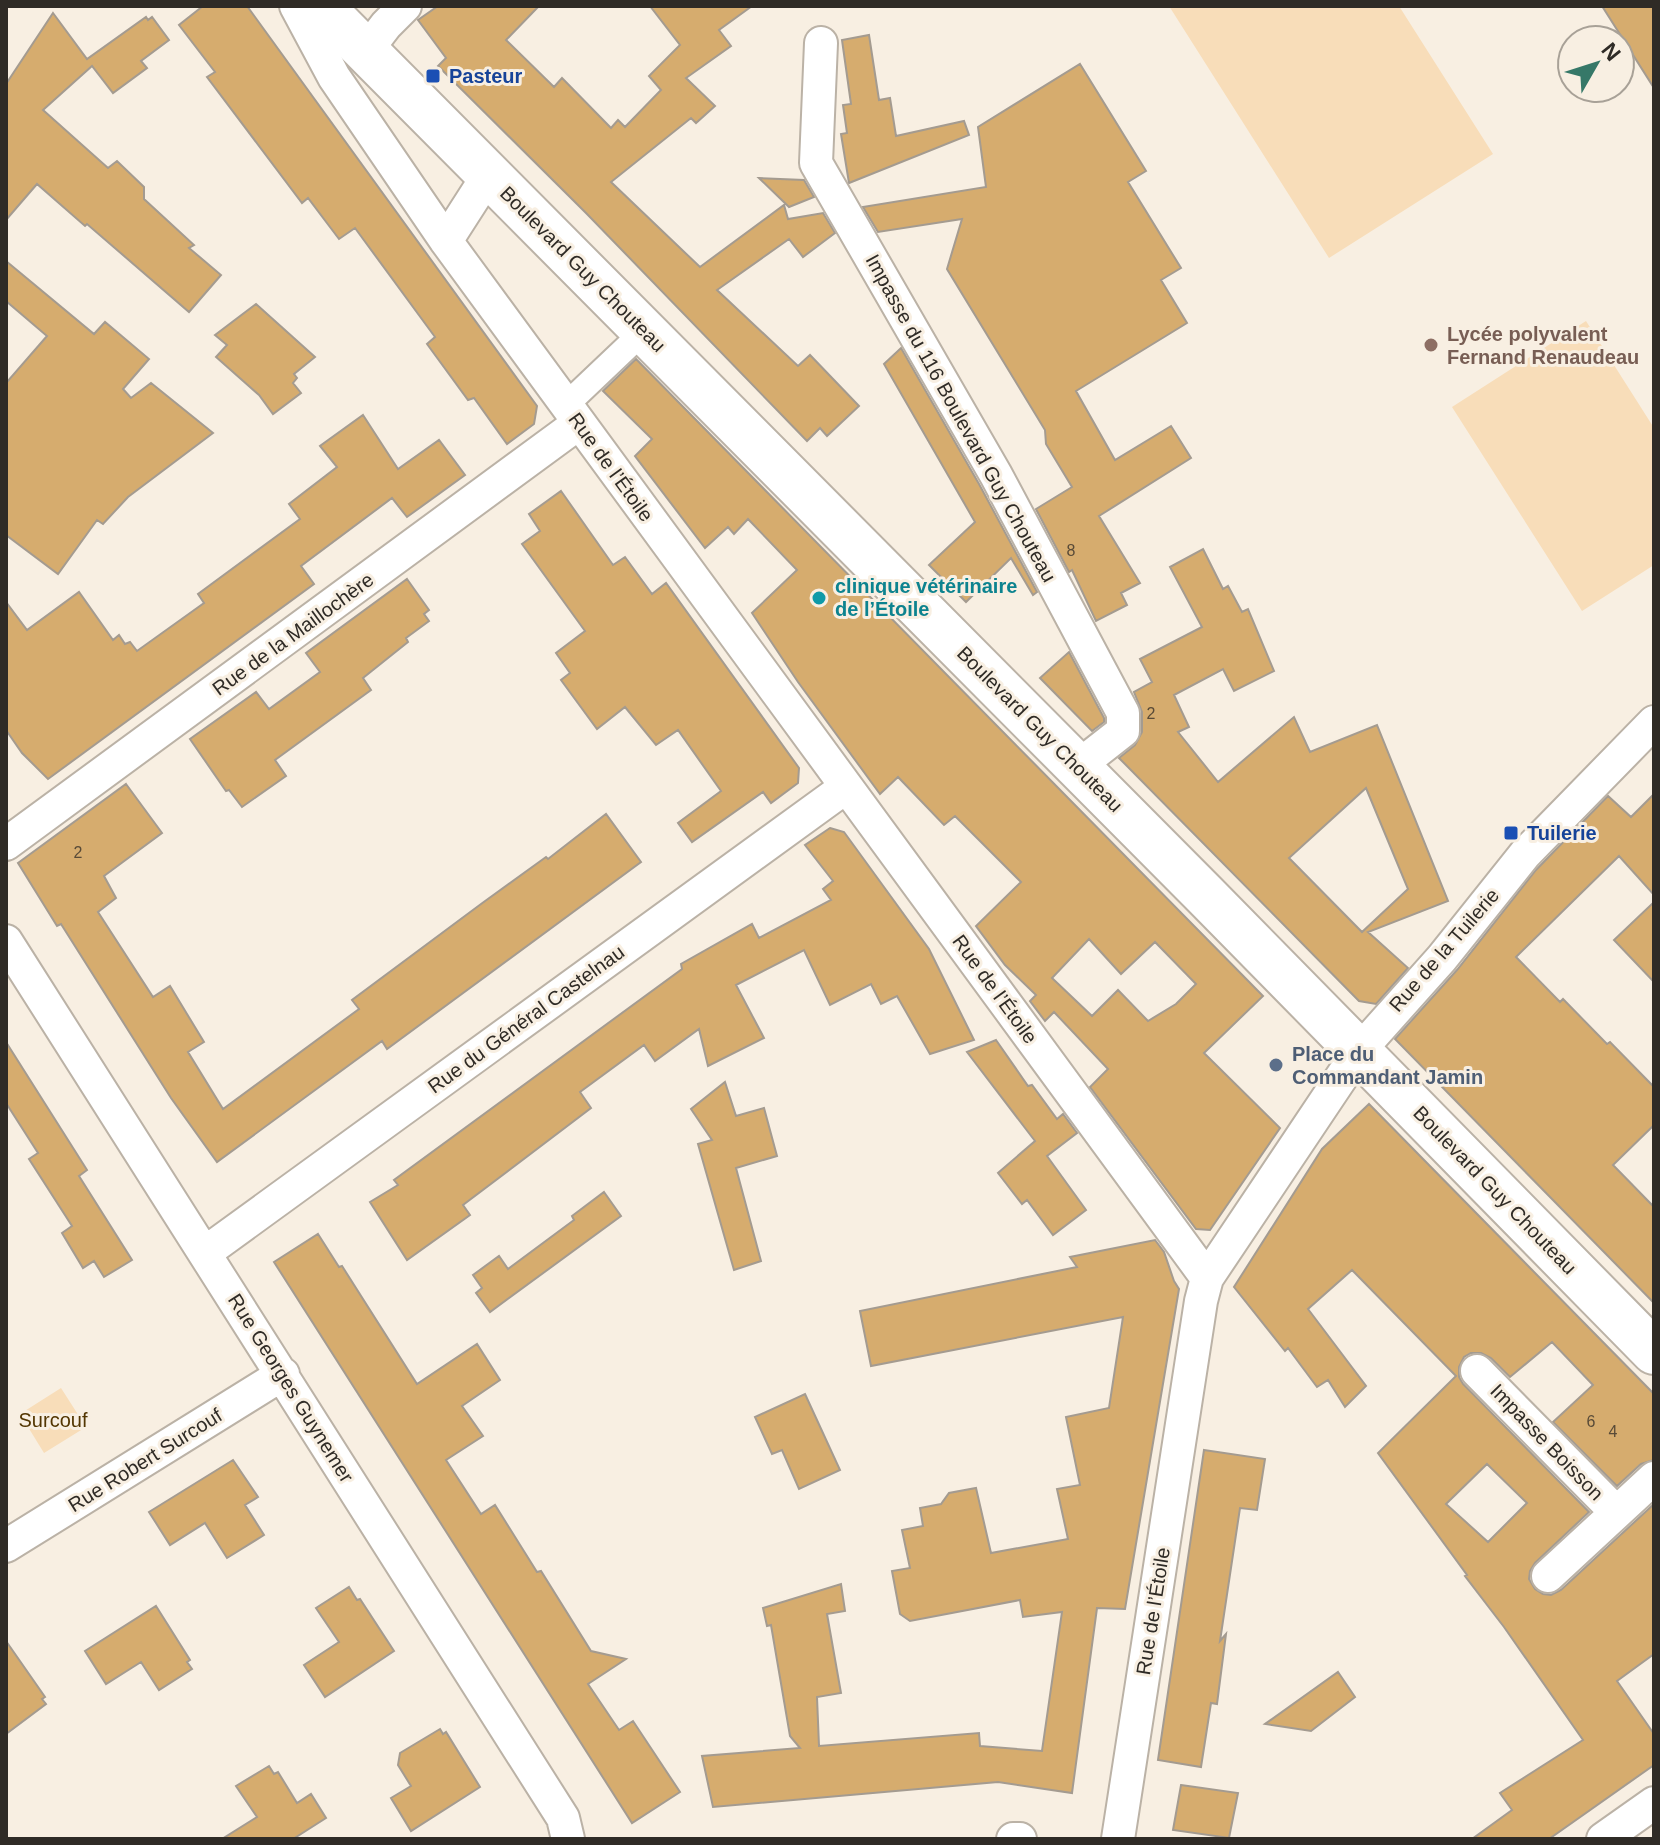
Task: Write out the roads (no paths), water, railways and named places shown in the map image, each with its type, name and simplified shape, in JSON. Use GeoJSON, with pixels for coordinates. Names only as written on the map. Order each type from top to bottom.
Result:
{"type":"FeatureCollection","features":[{"type":"Feature","properties":{"kind":"main road","name":"Boulevard Guy Chouteau"},"geometry":{"type":"LineString","coordinates":[[321,6],[1654,1352]]}},
{"type":"Feature","properties":{"kind":"street","name":"Rue de l’Étoile"},"geometry":{"type":"LineString","coordinates":[[296,6],[334,77],[446,241],[1207,1278],[1118,1839]]}},
{"type":"Feature","properties":{"kind":"street"},"geometry":{"type":"LineString","coordinates":[[366,51],[405,6]]}},
{"type":"Feature","properties":{"kind":"street","name":"Impasse du 116 Boulevard Guy Chouteau"},"geometry":{"type":"LineString","coordinates":[[821,43],[816,163],[996,475],[1123,713],[1123,731],[1077,767]]}},
{"type":"Feature","properties":{"kind":"street"},"geometry":{"type":"LineString","coordinates":[[446,241],[489,174]]}},
{"type":"Feature","properties":{"kind":"street"},"geometry":{"type":"LineString","coordinates":[[572,414],[644,331]]}},
{"type":"Feature","properties":{"kind":"street","name":"Rue de la Maillochère"},"geometry":{"type":"LineString","coordinates":[[6,844],[572,414]]}},
{"type":"Feature","properties":{"kind":"street","name":"Rue de la Tuilerie"},"geometry":{"type":"LineString","coordinates":[[1207,1278],[1359,1051],[1442,958],[1525,854],[1654,722]]}},
{"type":"Feature","properties":{"kind":"street","name":"Rue du Général Castelnau"},"geometry":{"type":"LineString","coordinates":[[206,1252],[846,787]]}},
{"type":"Feature","properties":{"kind":"street","name":"Rue Georges Guynemer"},"geometry":{"type":"LineString","coordinates":[[6,941],[563,1818],[568,1839]]}},
{"type":"Feature","properties":{"kind":"street","name":"Impasse Boisson"},"geometry":{"type":"LineString","coordinates":[[1477,1371],[1616,1512]]}},
{"type":"Feature","properties":{"kind":"street","name":"Rue Robert Surcouf"},"geometry":{"type":"LineString","coordinates":[[6,1546],[283,1374]]}},
{"type":"Feature","properties":{"kind":"street","name":"Impasse Boisson"},"geometry":{"type":"LineString","coordinates":[[1548,1576],[1654,1478]]}},
{"type":"Feature","properties":{"kind":"street"},"geometry":{"type":"LineString","coordinates":[[1607,1838],[1654,1803]]}},
{"type":"Feature","properties":{"kind":"street"},"geometry":{"type":"LineString","coordinates":[[1013,1839],[1020,1839]]}},
{"type":"Feature","properties":{"kind":"place","name":"Pasteur"},"geometry":{"type":"Point","coordinates":[433,76]}},
{"type":"Feature","properties":{"kind":"place","name":"Lycée polyvalent Fernand Renaudeau"},"geometry":{"type":"Point","coordinates":[1431,345]}},
{"type":"Feature","properties":{"kind":"place","name":"clinique vétérinaire de l’Étoile"},"geometry":{"type":"Point","coordinates":[819,598]}},
{"type":"Feature","properties":{"kind":"place","name":"Tuilerie"},"geometry":{"type":"Point","coordinates":[1511,833]}},
{"type":"Feature","properties":{"kind":"place","name":"Place du Commandant Jamin"},"geometry":{"type":"Point","coordinates":[1276,1065]}},
{"type":"Feature","properties":{"kind":"park label","name":"Surcouf"},"geometry":{"type":"Point","coordinates":[53,1420]}}]}
